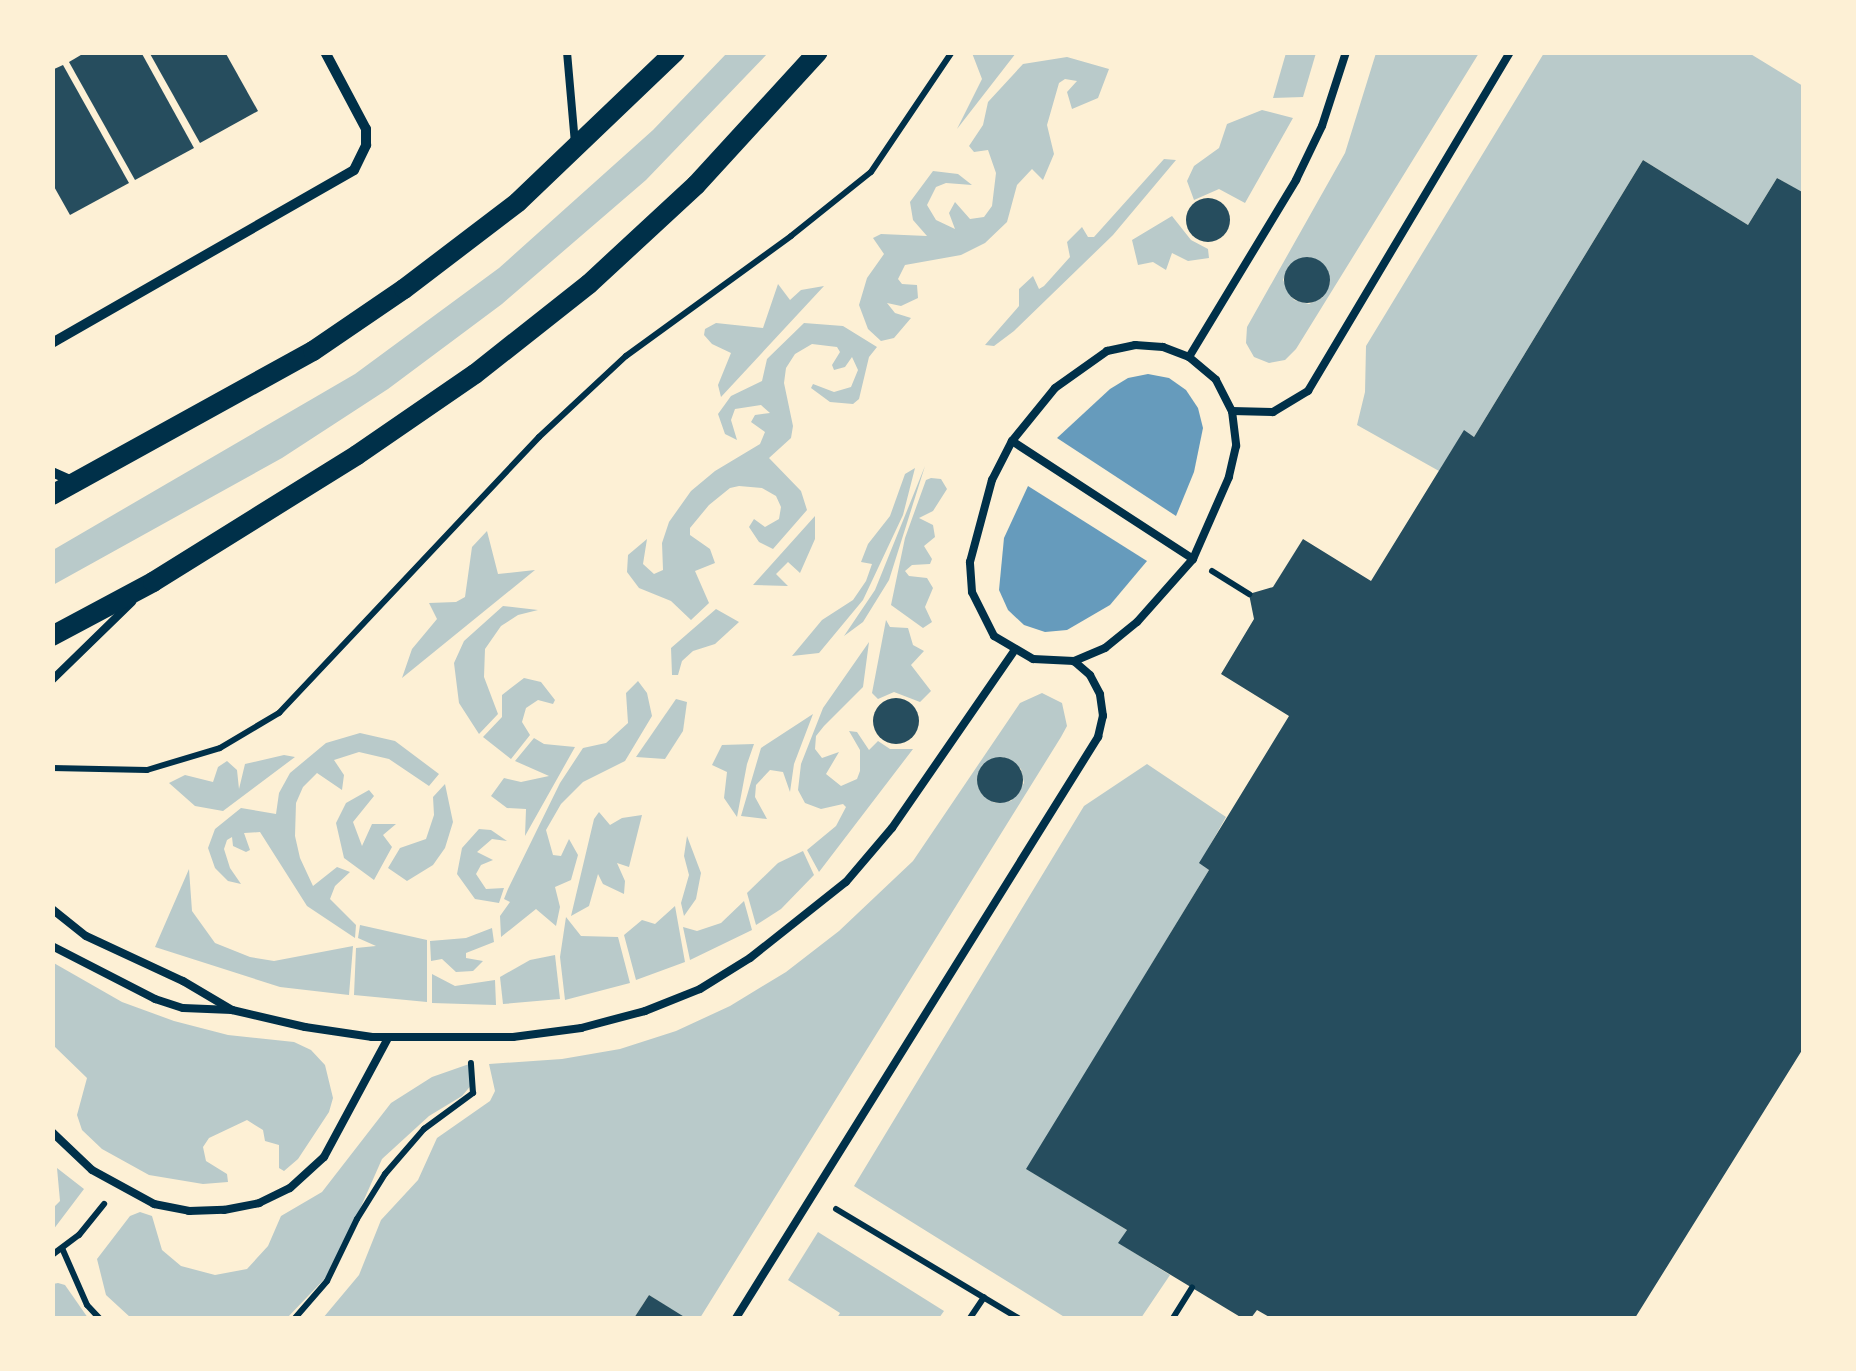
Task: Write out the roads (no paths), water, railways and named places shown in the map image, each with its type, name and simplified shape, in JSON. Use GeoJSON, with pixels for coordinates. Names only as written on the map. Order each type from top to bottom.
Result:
{"type":"FeatureCollection","features":[{"type":"Feature","properties":{"kind":"main road"},"geometry":{"type":"LineString","coordinates":[[52,495],[313,351],[404,289],[575,152],[675,52]]}},
{"type":"Feature","properties":{"kind":"main road"},"geometry":{"type":"LineString","coordinates":[[52,636],[153,582],[358,455],[475,374],[590,284],[696,185],[818,52]]}},
{"type":"Feature","properties":{"kind":"street"},"geometry":{"type":"LineString","coordinates":[[52,343],[354,170],[366,146],[366,128],[325,52]]}},
{"type":"Feature","properties":{"kind":"street"},"geometry":{"type":"LineString","coordinates":[[52,472],[75,482]]}},
{"type":"Feature","properties":{"kind":"lane"},"geometry":{"type":"LineString","coordinates":[[567,52],[575,152]]}},
{"type":"Feature","properties":{"kind":"lane"},"geometry":{"type":"LineString","coordinates":[[1189,358],[1296,180],[1322,126],[1346,52]]}},
{"type":"Feature","properties":{"kind":"lane"},"geometry":{"type":"LineString","coordinates":[[1232,411],[1273,412],[1308,391],[1510,52]]}},
{"type":"Feature","properties":{"kind":"lane"},"geometry":{"type":"LineString","coordinates":[[1149,346],[1189,358],[1216,380],[1232,411],[1236,446],[1228,477],[1192,559],[1136,622],[1105,648],[1074,660],[1052,663],[1014,652],[994,636],[972,592],[970,562],[992,480],[1012,441],[1055,388],[1108,351],[1149,346]]}},
{"type":"Feature","properties":{"kind":"lane"},"geometry":{"type":"LineString","coordinates":[[1012,441],[1192,559]]}},
{"type":"Feature","properties":{"kind":"lane"},"geometry":{"type":"LineString","coordinates":[[52,680],[153,582]]}},
{"type":"Feature","properties":{"kind":"lane"},"geometry":{"type":"LineString","coordinates":[[52,946],[155,999],[184,1008],[232,1010],[305,1027],[388,1038],[468,1038],[581,1028],[645,1011],[700,989],[750,958],[846,882],[892,828],[1014,652]]}},
{"type":"Feature","properties":{"kind":"lane"},"geometry":{"type":"LineString","coordinates":[[736,1318],[1098,737],[1103,716],[1100,694],[1090,675],[1074,660]]}},
{"type":"Feature","properties":{"kind":"lane"},"geometry":{"type":"LineString","coordinates":[[52,909],[86,936],[183,981],[232,1010]]}},
{"type":"Feature","properties":{"kind":"lane"},"geometry":{"type":"LineString","coordinates":[[52,1132],[115,1186],[154,1204],[189,1211],[242,1206],[290,1188],[324,1157],[388,1038]]}},
{"type":"Feature","properties":{"kind":"water"},"geometry":{"type":"Polygon","coordinates":[[[1148,374],[1169,378],[1186,390],[1198,408],[1203,428],[1194,472],[1176,516],[1057,438],[1110,389],[1128,378],[1148,374]]]}},
{"type":"Feature","properties":{"kind":"water"},"geometry":{"type":"Polygon","coordinates":[[[1028,486],[1147,561],[1110,605],[1067,630],[1045,632],[1024,625],[1008,610],[999,590],[1004,538],[1028,486]]]}}]}
